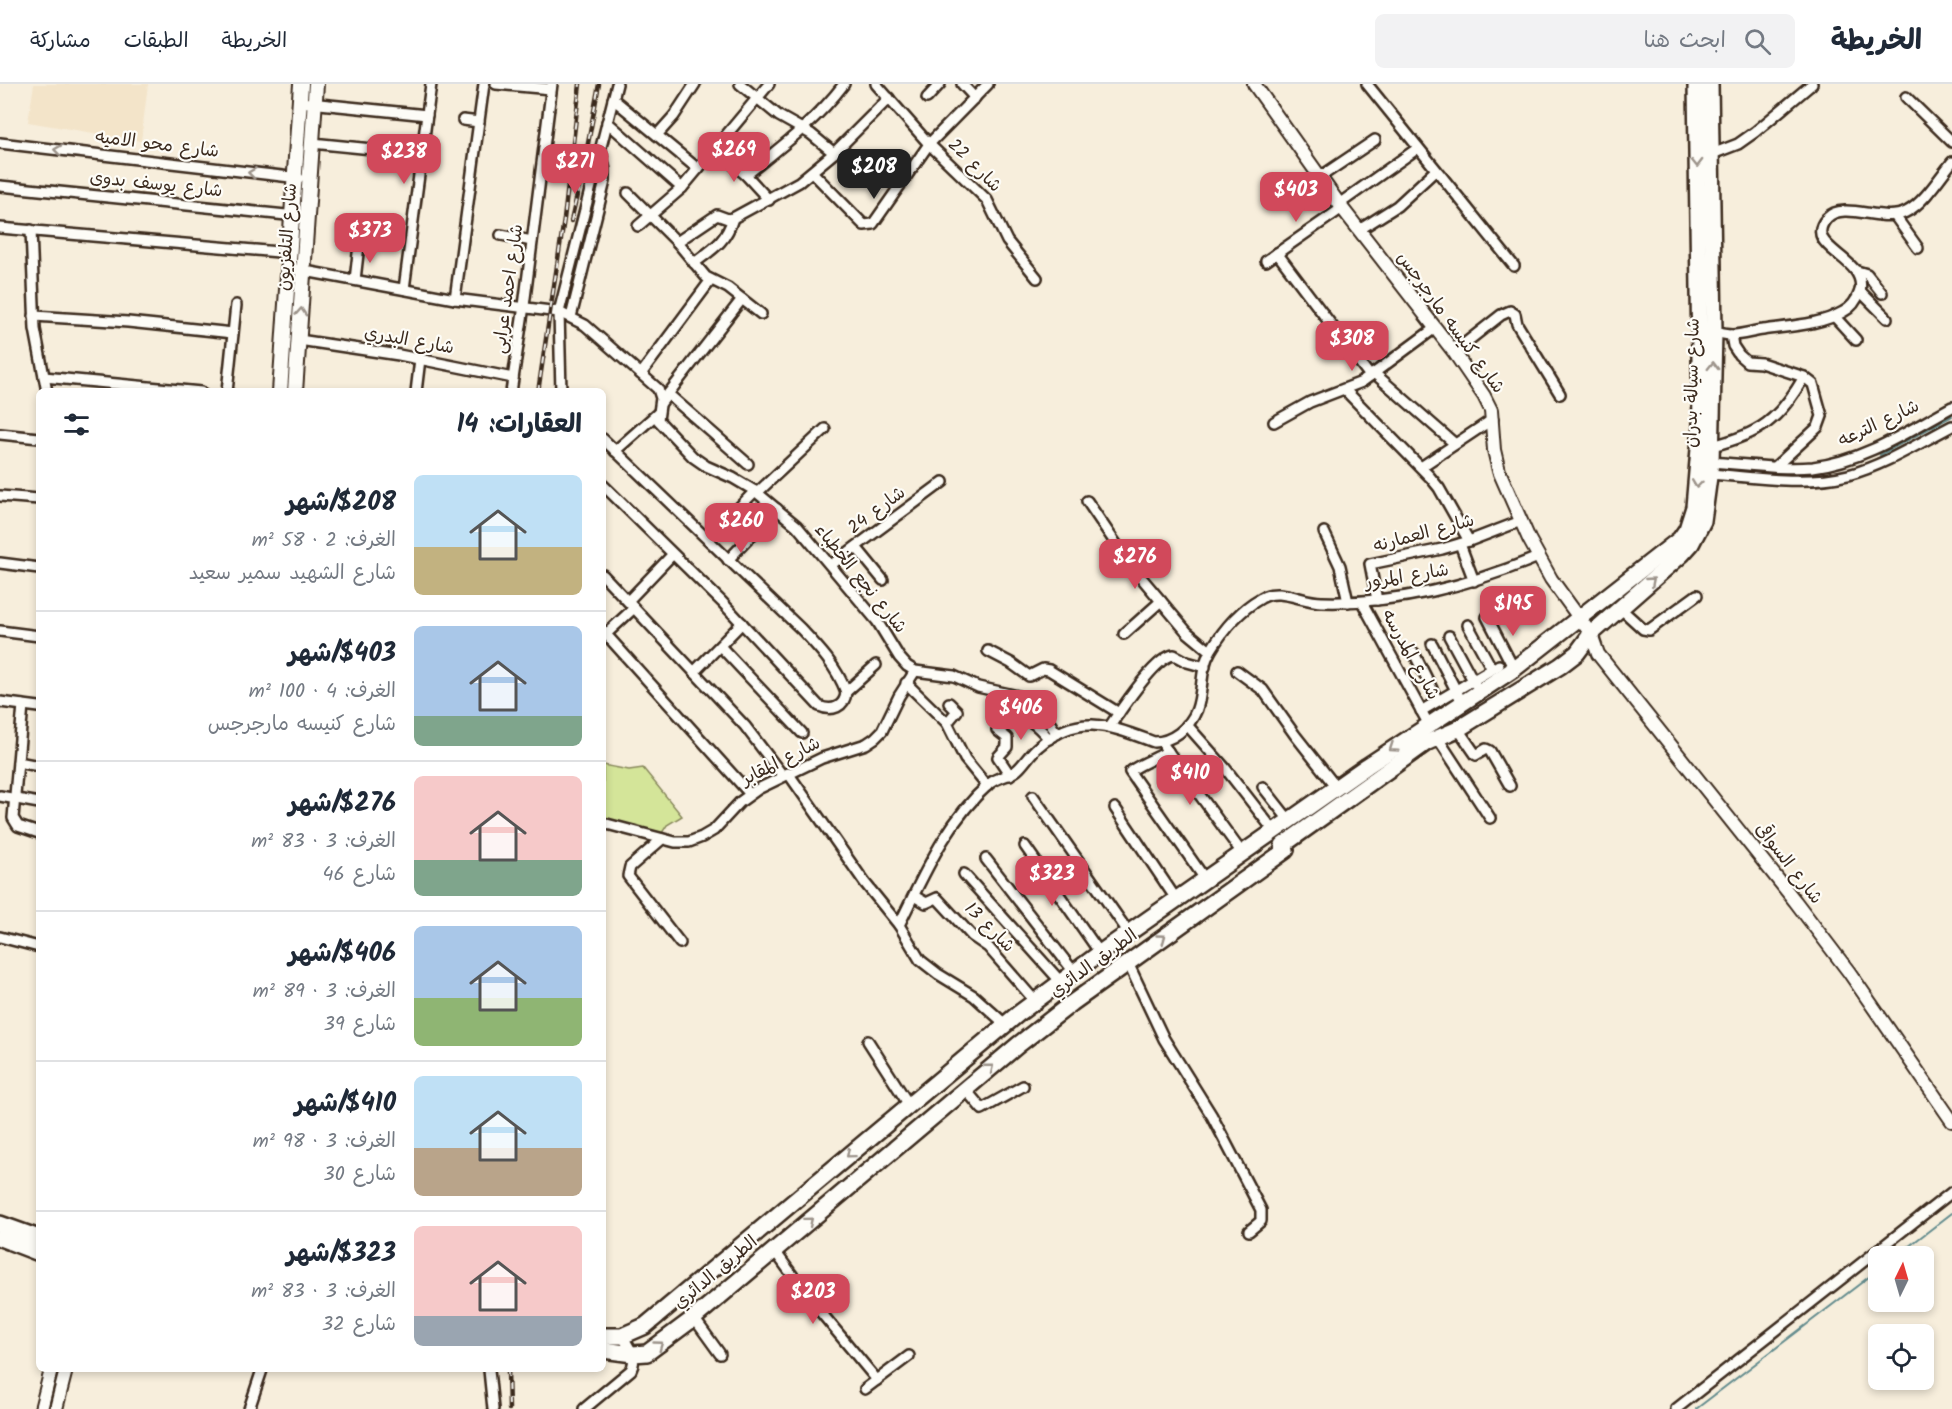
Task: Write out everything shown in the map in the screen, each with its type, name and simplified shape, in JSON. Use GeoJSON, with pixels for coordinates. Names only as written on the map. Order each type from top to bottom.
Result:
{"type":"FeatureCollection","features":[{"type":"Feature","properties":{"kind":"main road","name":"شارع التلفزيون"},"geometry":{"type":"LineString","coordinates":[[280,388],[301,84]]}},
{"type":"Feature","properties":{"kind":"main road","name":"شارع التلفزيون"},"geometry":{"type":"LineString","coordinates":[[298,388],[299,340],[316,84]]}},
{"type":"Feature","properties":{"kind":"main road","name":"شارع سيالة بدران"},"geometry":{"type":"LineString","coordinates":[[1591,634],[1691,544],[1703,521],[1712,446],[1714,332],[1712,154],[1696,84]]}},
{"type":"Feature","properties":{"kind":"main road","name":"شارع سيالة بدران"},"geometry":{"type":"LineString","coordinates":[[1579,619],[1672,547],[1680,539],[1692,518],[1701,426],[1704,122],[1710,84]]}},
{"type":"Feature","properties":{"kind":"main road","name":"الطريق الدائري"},"geometry":{"type":"LineString","coordinates":[[606,1350],[633,1354],[653,1350],[1018,1045],[1286,850],[1283,845],[1433,731],[1460,697],[1514,669],[1579,619]]}},
{"type":"Feature","properties":{"kind":"main road"},"geometry":{"type":"LineString","coordinates":[[1562,633],[1577,653]]}},
{"type":"Feature","properties":{"kind":"main road","name":"الطريق الدائري"},"geometry":{"type":"LineString","coordinates":[[606,1336],[622,1336],[645,1326],[1005,1024],[1100,953],[1336,787],[1433,731],[1458,729],[1543,678],[1577,653],[1591,634]]}},
{"type":"Feature","properties":{"kind":"main road"},"geometry":{"type":"LineString","coordinates":[[1173,901],[1184,922]]}},
{"type":"Feature","properties":{"kind":"main road"},"geometry":{"type":"LineString","coordinates":[[882,1127],[897,1146]]}},
{"type":"Feature","properties":{"kind":"main road"},"geometry":{"type":"LineString","coordinates":[[0,1224],[36,1237]]}},
{"type":"Feature","properties":{"kind":"main road"},"geometry":{"type":"LineString","coordinates":[[0,1238],[36,1252]]}},
{"type":"Feature","properties":{"kind":"street"},"geometry":{"type":"LineString","coordinates":[[404,289],[431,84]]}},
{"type":"Feature","properties":{"kind":"street"},"geometry":{"type":"LineString","coordinates":[[455,299],[484,84]]}},
{"type":"Feature","properties":{"kind":"street"},"geometry":{"type":"LineString","coordinates":[[496,84],[552,86]]}},
{"type":"Feature","properties":{"kind":"street"},"geometry":{"type":"LineString","coordinates":[[561,388],[559,312],[617,84]]}},
{"type":"Feature","properties":{"kind":"street"},"geometry":{"type":"LineString","coordinates":[[657,135],[674,117],[695,84]]}},
{"type":"Feature","properties":{"kind":"street"},"geometry":{"type":"LineString","coordinates":[[740,84],[779,116],[803,129],[834,153]]}},
{"type":"Feature","properties":{"kind":"street"},"geometry":{"type":"LineString","coordinates":[[638,226],[682,188],[769,84]]}},
{"type":"Feature","properties":{"kind":"street"},"geometry":{"type":"LineString","coordinates":[[746,175],[803,129],[844,84]]}},
{"type":"Feature","properties":{"kind":"street"},"geometry":{"type":"LineString","coordinates":[[927,98],[940,84]]}},
{"type":"Feature","properties":{"kind":"street"},"geometry":{"type":"LineString","coordinates":[[962,84],[975,98]]}},
{"type":"Feature","properties":{"kind":"street"},"geometry":{"type":"LineString","coordinates":[[812,172],[861,222],[869,226],[876,221],[929,144],[988,84]]}},
{"type":"Feature","properties":{"kind":"street","name":"شارع كنيسه مارجرجس"},"geometry":{"type":"LineString","coordinates":[[1254,84],[1340,206],[1454,352],[1484,396],[1493,419],[1492,440],[1496,461],[1521,521],[1538,557],[1591,634]]}},
{"type":"Feature","properties":{"kind":"street"},"geometry":{"type":"LineString","coordinates":[[1366,84],[1514,266]]}},
{"type":"Feature","properties":{"kind":"street"},"geometry":{"type":"LineString","coordinates":[[1712,154],[1738,144],[1812,84]]}},
{"type":"Feature","properties":{"kind":"street","name":"شارع احمد عرابى"},"geometry":{"type":"LineString","coordinates":[[512,388],[552,86]]}},
{"type":"Feature","properties":{"kind":"street","name":"شارع 22"},"geometry":{"type":"LineString","coordinates":[[881,86],[929,144],[987,200],[1007,241],[1036,278]]}},
{"type":"Feature","properties":{"kind":"street"},"geometry":{"type":"LineString","coordinates":[[676,242],[717,215],[728,219],[733,218],[769,200],[812,172],[889,98]]}},
{"type":"Feature","properties":{"kind":"street"},"geometry":{"type":"LineString","coordinates":[[1906,98],[1952,142]]}},
{"type":"Feature","properties":{"kind":"street"},"geometry":{"type":"LineString","coordinates":[[614,99],[698,170]]}},
{"type":"Feature","properties":{"kind":"street"},"geometry":{"type":"LineString","coordinates":[[300,102],[427,115]]}},
{"type":"Feature","properties":{"kind":"street"},"geometry":{"type":"LineString","coordinates":[[463,120],[478,122]]}},
{"type":"Feature","properties":{"kind":"street"},"geometry":{"type":"LineString","coordinates":[[608,122],[682,188]]}},
{"type":"Feature","properties":{"kind":"street"},"geometry":{"type":"LineString","coordinates":[[1320,177],[1375,141]]}},
{"type":"Feature","properties":{"kind":"street","name":"شارع محو الاميه"},"geometry":{"type":"LineString","coordinates":[[0,143],[310,179]]}},
{"type":"Feature","properties":{"kind":"street"},"geometry":{"type":"LineString","coordinates":[[312,143],[422,154]]}},
{"type":"Feature","properties":{"kind":"street"},"geometry":{"type":"LineString","coordinates":[[1266,261],[1418,148]]}},
{"type":"Feature","properties":{"kind":"street"},"geometry":{"type":"LineString","coordinates":[[571,316],[605,181],[600,149]]}},
{"type":"Feature","properties":{"kind":"street"},"geometry":{"type":"LineString","coordinates":[[715,149],[746,175],[769,200]]}},
{"type":"Feature","properties":{"kind":"street"},"geometry":{"type":"LineString","coordinates":[[1882,293],[1867,274],[1857,271],[1824,243],[1823,224],[1836,212],[1895,216],[1906,213],[1915,207],[1952,162]]}},
{"type":"Feature","properties":{"kind":"street"},"geometry":{"type":"LineString","coordinates":[[1359,230],[1396,206],[1436,170]]}},
{"type":"Feature","properties":{"kind":"street","name":"شارع يوسف بدوى"},"geometry":{"type":"LineString","coordinates":[[0,186],[308,217]]}},
{"type":"Feature","properties":{"kind":"street"},"geometry":{"type":"LineString","coordinates":[[628,193],[711,280],[728,288],[761,314]]}},
{"type":"Feature","properties":{"kind":"street"},"geometry":{"type":"LineString","coordinates":[[1895,216],[1917,248]]}},
{"type":"Feature","properties":{"kind":"street"},"geometry":{"type":"LineString","coordinates":[[694,263],[723,241],[733,218]]}},
{"type":"Feature","properties":{"kind":"street"},"geometry":{"type":"LineString","coordinates":[[0,228],[290,253]]}},
{"type":"Feature","properties":{"kind":"street"},"geometry":{"type":"LineString","coordinates":[[31,230],[36,342],[46,388]]}},
{"type":"Feature","properties":{"kind":"street"},"geometry":{"type":"LineString","coordinates":[[501,235],[532,241]]}},
{"type":"Feature","properties":{"kind":"street"},"geometry":{"type":"LineString","coordinates":[[355,280],[359,245]]}},
{"type":"Feature","properties":{"kind":"street"},"geometry":{"type":"LineString","coordinates":[[1276,253],[1372,374],[1455,444]]}},
{"type":"Feature","properties":{"kind":"street"},"geometry":{"type":"LineString","coordinates":[[289,268],[455,299],[524,306],[571,316],[599,336],[658,388],[661,398],[658,413],[615,451]]}},
{"type":"Feature","properties":{"kind":"street"},"geometry":{"type":"LineString","coordinates":[[1714,332],[1731,335],[1813,322],[1834,316],[1850,307],[1856,300],[1860,291],[1857,271]]}},
{"type":"Feature","properties":{"kind":"street"},"geometry":{"type":"LineString","coordinates":[[641,374],[711,280]]}},
{"type":"Feature","properties":{"kind":"street"},"geometry":{"type":"LineString","coordinates":[[1860,291],[1887,318]]}},
{"type":"Feature","properties":{"kind":"street"},"geometry":{"type":"LineString","coordinates":[[661,403],[742,299]]}},
{"type":"Feature","properties":{"kind":"street"},"geometry":{"type":"LineString","coordinates":[[227,388],[236,305]]}},
{"type":"Feature","properties":{"kind":"street"},"geometry":{"type":"LineString","coordinates":[[1454,352],[1501,315],[1510,311],[1515,314],[1517,324],[1560,394]]}},
{"type":"Feature","properties":{"kind":"street"},"geometry":{"type":"LineString","coordinates":[[34,316],[128,322],[233,333]]}},
{"type":"Feature","properties":{"kind":"street"},"geometry":{"type":"LineString","coordinates":[[1834,316],[1856,339]]}},
{"type":"Feature","properties":{"kind":"street"},"geometry":{"type":"LineString","coordinates":[[1274,422],[1310,402],[1345,390],[1372,374],[1435,327]]}},
{"type":"Feature","properties":{"kind":"street"},"geometry":{"type":"LineString","coordinates":[[1731,335],[1733,346],[1747,362],[1761,363],[1804,377],[1813,384],[1822,416],[1818,427],[1775,467]]}},
{"type":"Feature","properties":{"kind":"street","name":"شارع البدري"},"geometry":{"type":"LineString","coordinates":[[299,340],[420,359],[513,378]]}},
{"type":"Feature","properties":{"kind":"street"},"geometry":{"type":"LineString","coordinates":[[416,388],[420,359]]}},
{"type":"Feature","properties":{"kind":"street"},"geometry":{"type":"LineString","coordinates":[[44,377],[159,388]]}},
{"type":"Feature","properties":{"kind":"street"},"geometry":{"type":"LineString","coordinates":[[1712,446],[1740,439],[1769,421],[1793,397],[1804,377]]}},
{"type":"Feature","properties":{"kind":"street"},"geometry":{"type":"LineString","coordinates":[[1345,390],[1439,488],[1465,543],[1474,581]]}},
{"type":"Feature","properties":{"kind":"street"},"geometry":{"type":"LineString","coordinates":[[668,394],[748,464]]}},
{"type":"Feature","properties":{"kind":"street","name":"شارع الترعه"},"geometry":{"type":"LineString","coordinates":[[1711,468],[1811,467],[1846,460],[1879,446],[1952,407]]}},
{"type":"Feature","properties":{"kind":"street","name":"شارع نجع الخطباء"},"geometry":{"type":"LineString","coordinates":[[658,413],[661,424],[693,457],[706,466],[757,491],[796,526],[878,621],[899,657],[915,671]]}},
{"type":"Feature","properties":{"kind":"street"},"geometry":{"type":"LineString","coordinates":[[1420,467],[1493,419]]}},
{"type":"Feature","properties":{"kind":"street","name":"شارع الترعه"},"geometry":{"type":"LineString","coordinates":[[1711,468],[1809,480],[1848,475],[1885,461],[1952,426]]}},
{"type":"Feature","properties":{"kind":"street"},"geometry":{"type":"LineString","coordinates":[[723,524],[825,429]]}},
{"type":"Feature","properties":{"kind":"street"},"geometry":{"type":"LineString","coordinates":[[0,434],[36,438]]}},
{"type":"Feature","properties":{"kind":"street"},"geometry":{"type":"LineString","coordinates":[[606,442],[816,644],[842,680],[846,699],[841,705],[833,709],[819,706],[742,623],[606,488]]}},
{"type":"Feature","properties":{"kind":"street","name":"شارع 24"},"geometry":{"type":"LineString","coordinates":[[831,566],[943,482]]}},
{"type":"Feature","properties":{"kind":"street"},"geometry":{"type":"LineString","coordinates":[[0,496],[36,499]]}},
{"type":"Feature","properties":{"kind":"street"},"geometry":{"type":"LineString","coordinates":[[899,925],[952,825],[970,802],[987,786],[996,778],[1019,769],[1036,748],[1053,736],[1084,726],[1110,726],[1154,742],[1161,742],[1171,739],[1187,725],[1197,710],[1210,651],[1194,639],[1129,562],[1087,501]]}},
{"type":"Feature","properties":{"kind":"street"},"geometry":{"type":"LineString","coordinates":[[728,560],[777,509]]}},
{"type":"Feature","properties":{"kind":"street","name":"شارع العمارنه"},"geometry":{"type":"LineString","coordinates":[[1377,600],[1370,564],[1424,554],[1465,543],[1521,521]]}},
{"type":"Feature","properties":{"kind":"street"},"geometry":{"type":"LineString","coordinates":[[1324,532],[1340,566],[1348,602]]}},
{"type":"Feature","properties":{"kind":"street"},"geometry":{"type":"LineString","coordinates":[[856,547],[883,580]]}},
{"type":"Feature","properties":{"kind":"street"},"geometry":{"type":"LineString","coordinates":[[606,630],[672,555]]}},
{"type":"Feature","properties":{"kind":"street","name":"شارع المرور"},"geometry":{"type":"LineString","coordinates":[[1210,651],[1247,607],[1272,593],[1313,602],[1362,602],[1426,594],[1497,574],[1538,557]]}},
{"type":"Feature","properties":{"kind":"street"},"geometry":{"type":"LineString","coordinates":[[0,564],[36,568]]}},
{"type":"Feature","properties":{"kind":"street"},"geometry":{"type":"LineString","coordinates":[[606,578],[745,726],[786,774],[865,883],[899,925],[920,960],[974,996],[1005,1024]]}},
{"type":"Feature","properties":{"kind":"street"},"geometry":{"type":"LineString","coordinates":[[1620,608],[1642,629],[1648,630],[1697,595]]}},
{"type":"Feature","properties":{"kind":"street"},"geometry":{"type":"LineString","coordinates":[[1124,634],[1161,601]]}},
{"type":"Feature","properties":{"kind":"street","name":"شارع المدرسه"},"geometry":{"type":"LineString","coordinates":[[1362,602],[1421,711],[1490,818]]}},
{"type":"Feature","properties":{"kind":"street"},"geometry":{"type":"LineString","coordinates":[[1487,616],[1514,669]]}},
{"type":"Feature","properties":{"kind":"street"},"geometry":{"type":"LineString","coordinates":[[694,672],[742,623]]}},
{"type":"Feature","properties":{"kind":"street"},"geometry":{"type":"LineString","coordinates":[[1449,636],[1477,687],[1496,667],[1468,625]]}},
{"type":"Feature","properties":{"kind":"street"},"geometry":{"type":"LineString","coordinates":[[0,631],[36,636]]}},
{"type":"Feature","properties":{"kind":"street"},"geometry":{"type":"LineString","coordinates":[[606,634],[750,794]]}},
{"type":"Feature","properties":{"kind":"street","name":"شارع السواقى"},"geometry":{"type":"LineString","coordinates":[[1591,634],[1598,654],[1849,972],[1952,1121]]}},
{"type":"Feature","properties":{"kind":"street"},"geometry":{"type":"LineString","coordinates":[[1421,711],[1438,701],[1460,697],[1432,644]]}},
{"type":"Feature","properties":{"kind":"street"},"geometry":{"type":"LineString","coordinates":[[720,646],[802,734]]}},
{"type":"Feature","properties":{"kind":"street"},"geometry":{"type":"LineString","coordinates":[[988,651],[1029,676],[1043,669],[1049,670],[1119,713]]}},
{"type":"Feature","properties":{"kind":"street"},"geometry":{"type":"LineString","coordinates":[[1414,653],[1438,701]]}},
{"type":"Feature","properties":{"kind":"street"},"geometry":{"type":"LineString","coordinates":[[1110,726],[1153,669],[1170,656],[1205,667]]}},
{"type":"Feature","properties":{"kind":"street"},"geometry":{"type":"LineString","coordinates":[[846,692],[876,665]]}},
{"type":"Feature","properties":{"kind":"street"},"geometry":{"type":"LineString","coordinates":[[915,671],[954,675],[978,687],[1018,696],[1042,711],[1053,736]]}},
{"type":"Feature","properties":{"kind":"street","name":"شارع المقابر"},"geometry":{"type":"LineString","coordinates":[[606,824],[682,842],[702,837],[714,830],[750,794],[786,774],[822,758],[866,744],[875,738],[882,731],[906,683],[915,671]]}},
{"type":"Feature","properties":{"kind":"street"},"geometry":{"type":"LineString","coordinates":[[1237,671],[1263,690],[1336,787]]}},
{"type":"Feature","properties":{"kind":"street"},"geometry":{"type":"LineString","coordinates":[[906,683],[947,723],[965,759],[987,786]]}},
{"type":"Feature","properties":{"kind":"street"},"geometry":{"type":"LineString","coordinates":[[0,702],[36,707]]}},
{"type":"Feature","properties":{"kind":"street"},"geometry":{"type":"LineString","coordinates":[[947,723],[957,711],[950,703]]}},
{"type":"Feature","properties":{"kind":"street"},"geometry":{"type":"LineString","coordinates":[[23,705],[14,823],[36,832]]}},
{"type":"Feature","properties":{"kind":"street"},"geometry":{"type":"LineString","coordinates":[[1008,719],[1021,717],[1028,719],[1053,736]]}},
{"type":"Feature","properties":{"kind":"street"},"geometry":{"type":"LineString","coordinates":[[1187,725],[1225,768],[1274,831]]}},
{"type":"Feature","properties":{"kind":"street"},"geometry":{"type":"LineString","coordinates":[[1458,729],[1475,754],[1490,751],[1510,786]]}},
{"type":"Feature","properties":{"kind":"street"},"geometry":{"type":"LineString","coordinates":[[997,730],[1007,738],[1007,747],[998,757],[1010,774]]}},
{"type":"Feature","properties":{"kind":"street"},"geometry":{"type":"LineString","coordinates":[[1161,742],[1242,853]]}},
{"type":"Feature","properties":{"kind":"street"},"geometry":{"type":"LineString","coordinates":[[1168,751],[1130,772],[1205,879]]}},
{"type":"Feature","properties":{"kind":"street"},"geometry":{"type":"LineString","coordinates":[[18,762],[36,765]]}},
{"type":"Feature","properties":{"kind":"street"},"geometry":{"type":"LineString","coordinates":[[1263,787],[1289,820]]}},
{"type":"Feature","properties":{"kind":"street"},"geometry":{"type":"LineString","coordinates":[[0,796],[36,802]]}},
{"type":"Feature","properties":{"kind":"street"},"geometry":{"type":"LineString","coordinates":[[1033,796],[1129,933]]}},
{"type":"Feature","properties":{"kind":"street"},"geometry":{"type":"LineString","coordinates":[[1115,808],[1173,901]]}},
{"type":"Feature","properties":{"kind":"street"},"geometry":{"type":"LineString","coordinates":[[662,839],[630,867],[628,876],[680,943]]}},
{"type":"Feature","properties":{"kind":"street"},"geometry":{"type":"LineString","coordinates":[[1025,846],[1100,953]]}},
{"type":"Feature","properties":{"kind":"street"},"geometry":{"type":"LineString","coordinates":[[986,859],[1074,972]]}},
{"type":"Feature","properties":{"kind":"street"},"geometry":{"type":"LineString","coordinates":[[964,874],[1061,982]]}},
{"type":"Feature","properties":{"kind":"street","name":"شارع 13"},"geometry":{"type":"LineString","coordinates":[[914,896],[926,903],[937,898],[972,936],[988,947],[1035,1001]]}},
{"type":"Feature","properties":{"kind":"street"},"geometry":{"type":"LineString","coordinates":[[0,937],[36,946]]}},
{"type":"Feature","properties":{"kind":"street"},"geometry":{"type":"LineString","coordinates":[[1128,963],[1164,1038],[1212,1116],[1261,1210],[1261,1221],[1249,1231]]}},
{"type":"Feature","properties":{"kind":"street"},"geometry":{"type":"LineString","coordinates":[[868,1041],[909,1105]]}},
{"type":"Feature","properties":{"kind":"street"},"geometry":{"type":"LineString","coordinates":[[965,1089],[982,1108],[1023,1086]]}},
{"type":"Feature","properties":{"kind":"street"},"geometry":{"type":"LineString","coordinates":[[1676,1409],[1952,1192]]}},
{"type":"Feature","properties":{"kind":"street"},"geometry":{"type":"LineString","coordinates":[[774,1250],[809,1298],[877,1380]]}},
{"type":"Feature","properties":{"kind":"street"},"geometry":{"type":"LineString","coordinates":[[694,1318],[720,1354]]}},
{"type":"Feature","properties":{"kind":"street"},"geometry":{"type":"LineString","coordinates":[[587,1408],[634,1365],[633,1354],[622,1336]]}},
{"type":"Feature","properties":{"kind":"street"},"geometry":{"type":"LineString","coordinates":[[865,1389],[909,1356]]}},
{"type":"Feature","properties":{"kind":"street"},"geometry":{"type":"LineString","coordinates":[[41,1409],[50,1372]]}},
{"type":"Feature","properties":{"kind":"street"},"geometry":{"type":"LineString","coordinates":[[56,1409],[65,1372]]}},
{"type":"Feature","properties":{"kind":"street"},"geometry":{"type":"LineString","coordinates":[[249,1409],[261,1372]]}},
{"type":"Feature","properties":{"kind":"street"},"geometry":{"type":"LineString","coordinates":[[489,1372],[493,1409]]}},
{"type":"Feature","properties":{"kind":"shaded area"},"geometry":{"type":"Polygon","coordinates":[[[34,84],[148,84],[141,141],[28,122],[34,84]]]}},
{"type":"Feature","properties":{"kind":"green space"},"geometry":{"type":"Polygon","coordinates":[[[606,766],[629,770],[643,768],[682,816],[667,825],[662,833],[606,821],[606,766]]]}},
{"type":"Feature","properties":{"kind":"waterway"},"geometry":{"type":"LineString","coordinates":[[1880,455],[1952,416]]}},
{"type":"Feature","properties":{"kind":"waterway"},"geometry":{"type":"LineString","coordinates":[[1909,1246],[1952,1213]]}},
{"type":"Feature","properties":{"kind":"waterway"},"geometry":{"type":"LineString","coordinates":[[1696,1409],[1868,1278]]}},
{"type":"Feature","properties":{"kind":"railway"},"geometry":{"type":"LineString","coordinates":[[539,388],[564,219],[580,84]]}},
{"type":"Feature","properties":{"kind":"railway"},"geometry":{"type":"LineString","coordinates":[[571,221],[599,84]]}},
{"type":"Feature","properties":{"kind":"railway"},"geometry":{"type":"LineString","coordinates":[[508,1372],[509,1409]]}}]}
